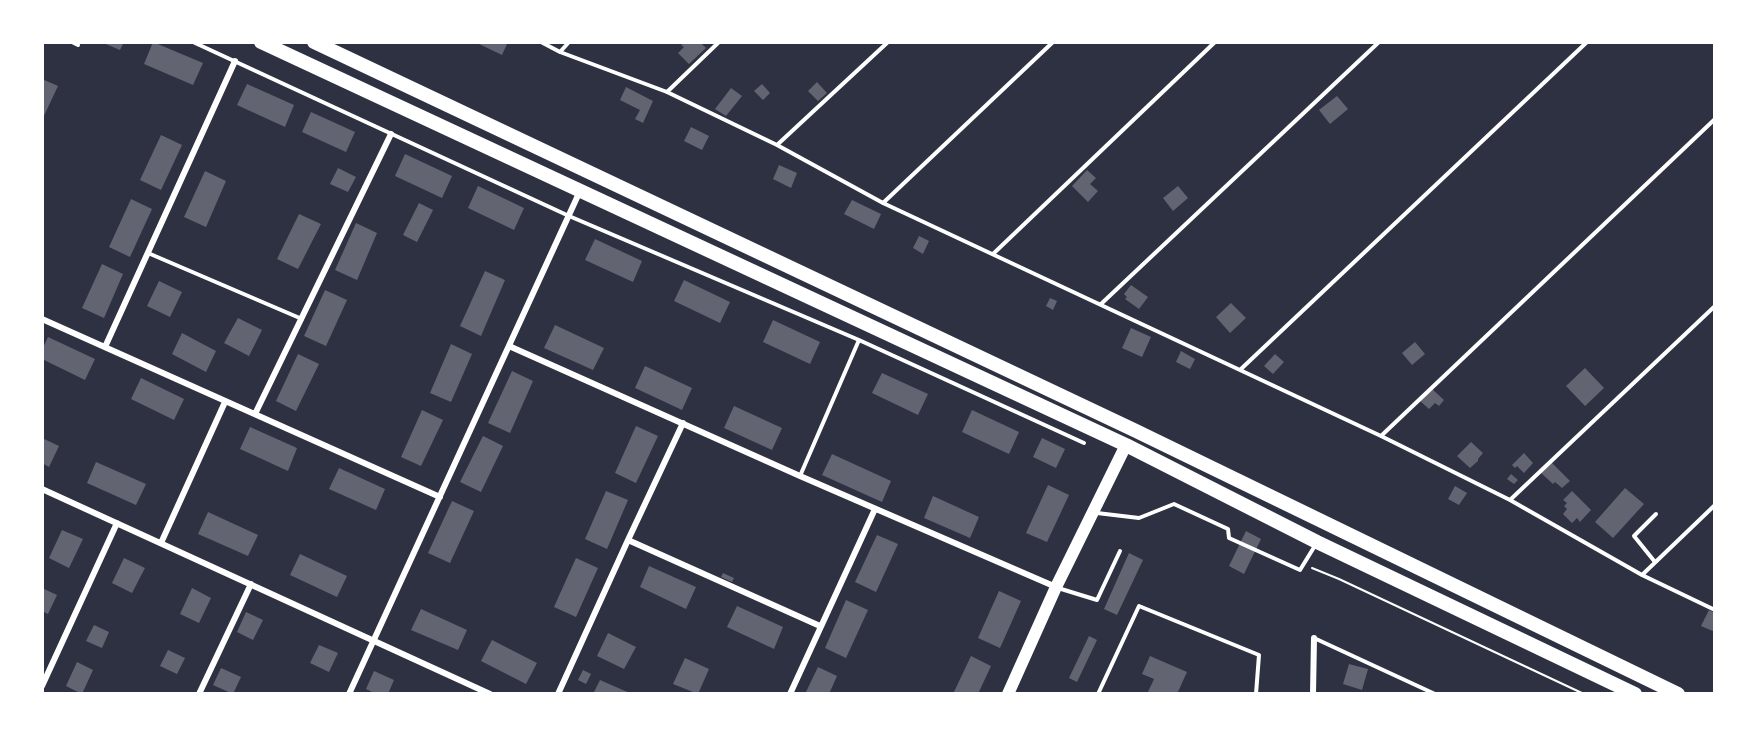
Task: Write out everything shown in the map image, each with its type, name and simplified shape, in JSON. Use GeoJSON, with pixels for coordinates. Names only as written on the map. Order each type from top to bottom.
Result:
{"type":"FeatureCollection","features":[{"type":"Feature","properties":{"kind":"main road"},"geometry":{"type":"LineString","coordinates":[[261,42],[1126,445],[1317,542],[1635,694]]}},
{"type":"Feature","properties":{"kind":"main road"},"geometry":{"type":"LineString","coordinates":[[314,42],[1134,430],[1678,694]]}},
{"type":"Feature","properties":{"kind":"main road"},"geometry":{"type":"LineString","coordinates":[[328,42],[356,62]]}},
{"type":"Feature","properties":{"kind":"main road"},"geometry":{"type":"LineString","coordinates":[[1008,694],[1056,587],[1134,430]]}},
{"type":"Feature","properties":{"kind":"street"},"geometry":{"type":"LineString","coordinates":[[105,347],[235,62]]}},
{"type":"Feature","properties":{"kind":"street"},"geometry":{"type":"LineString","coordinates":[[255,414],[391,134]]}},
{"type":"Feature","properties":{"kind":"street"},"geometry":{"type":"LineString","coordinates":[[349,694],[580,191]]}},
{"type":"Feature","properties":{"kind":"street"},"geometry":{"type":"LineString","coordinates":[[42,319],[440,497]]}},
{"type":"Feature","properties":{"kind":"street"},"geometry":{"type":"LineString","coordinates":[[509,346],[1056,587]]}},
{"type":"Feature","properties":{"kind":"street"},"geometry":{"type":"LineString","coordinates":[[161,543],[225,402]]}},
{"type":"Feature","properties":{"kind":"street"},"geometry":{"type":"LineString","coordinates":[[558,694],[683,423]]}},
{"type":"Feature","properties":{"kind":"street"},"geometry":{"type":"LineString","coordinates":[[42,489],[490,694]]}},
{"type":"Feature","properties":{"kind":"street"},"geometry":{"type":"LineString","coordinates":[[790,694],[875,509]]}},
{"type":"Feature","properties":{"kind":"street"},"geometry":{"type":"LineString","coordinates":[[42,686],[117,523]]}},
{"type":"Feature","properties":{"kind":"street"},"geometry":{"type":"LineString","coordinates":[[628,540],[820,626]]}},
{"type":"Feature","properties":{"kind":"street"},"geometry":{"type":"LineString","coordinates":[[199,694],[251,584]]}},
{"type":"Feature","properties":{"kind":"street"},"geometry":{"type":"LineString","coordinates":[[1313,694],[1314,638]]}},
{"type":"Feature","properties":{"kind":"lane"},"geometry":{"type":"LineString","coordinates":[[72,42],[78,45]]}},
{"type":"Feature","properties":{"kind":"lane"},"geometry":{"type":"LineString","coordinates":[[193,42],[569,216],[859,340],[1084,443]]}},
{"type":"Feature","properties":{"kind":"lane"},"geometry":{"type":"LineString","coordinates":[[542,42],[560,52],[667,92],[777,145],[883,203],[1381,436],[1510,500],[1642,575],[1715,610]]}},
{"type":"Feature","properties":{"kind":"lane"},"geometry":{"type":"LineString","coordinates":[[560,52],[569,42]]}},
{"type":"Feature","properties":{"kind":"lane"},"geometry":{"type":"LineString","coordinates":[[667,92],[719,42]]}},
{"type":"Feature","properties":{"kind":"lane"},"geometry":{"type":"LineString","coordinates":[[777,145],[888,42]]}},
{"type":"Feature","properties":{"kind":"lane"},"geometry":{"type":"LineString","coordinates":[[883,203],[1053,42]]}},
{"type":"Feature","properties":{"kind":"lane"},"geometry":{"type":"LineString","coordinates":[[993,254],[1215,42]]}},
{"type":"Feature","properties":{"kind":"lane"},"geometry":{"type":"LineString","coordinates":[[1101,304],[1379,42]]}},
{"type":"Feature","properties":{"kind":"lane"},"geometry":{"type":"LineString","coordinates":[[1241,369],[1587,42]]}},
{"type":"Feature","properties":{"kind":"lane"},"geometry":{"type":"LineString","coordinates":[[1381,436],[1715,119]]}},
{"type":"Feature","properties":{"kind":"lane"},"geometry":{"type":"LineString","coordinates":[[148,253],[302,319]]}},
{"type":"Feature","properties":{"kind":"lane"},"geometry":{"type":"LineString","coordinates":[[1510,500],[1715,306]]}},
{"type":"Feature","properties":{"kind":"lane"},"geometry":{"type":"LineString","coordinates":[[800,476],[859,340]]}},
{"type":"Feature","properties":{"kind":"lane"},"geometry":{"type":"LineString","coordinates":[[1093,512],[1139,518],[1174,504],[1228,529],[1229,538],[1300,570],[1317,542]]}},
{"type":"Feature","properties":{"kind":"lane"},"geometry":{"type":"LineString","coordinates":[[1642,575],[1715,505]]}},
{"type":"Feature","properties":{"kind":"lane"},"geometry":{"type":"LineString","coordinates":[[1655,562],[1634,536],[1656,514]]}},
{"type":"Feature","properties":{"kind":"lane"},"geometry":{"type":"LineString","coordinates":[[1056,587],[1097,600],[1120,551]]}},
{"type":"Feature","properties":{"kind":"lane"},"geometry":{"type":"LineString","coordinates":[[1098,694],[1140,606],[1259,655],[1256,694]]}},
{"type":"Feature","properties":{"kind":"lane"},"geometry":{"type":"LineString","coordinates":[[1314,638],[1435,694]]}},
{"type":"Feature","properties":{"kind":"path"},"geometry":{"type":"LineString","coordinates":[[1304,564],[1584,694]]}},
{"type":"Feature","properties":{"kind":"building"},"geometry":{"type":"Polygon","coordinates":[[[101,42],[124,42],[120,50],[101,42]]]}},
{"type":"Feature","properties":{"kind":"building"},"geometry":{"type":"Polygon","coordinates":[[[153,42],[203,63],[193,85],[144,64],[153,42]]]}},
{"type":"Feature","properties":{"kind":"building"},"geometry":{"type":"Polygon","coordinates":[[[480,42],[508,42],[502,55],[479,44],[480,42]]]}},
{"type":"Feature","properties":{"kind":"building"},"geometry":{"type":"Polygon","coordinates":[[[684,42],[700,42],[706,48],[689,64],[678,53],[684,47],[681,45],[684,42]]]}},
{"type":"Feature","properties":{"kind":"building"},"geometry":{"type":"Polygon","coordinates":[[[42,79],[58,86],[42,120],[42,79]]]}},
{"type":"Feature","properties":{"kind":"building"},"geometry":{"type":"Polygon","coordinates":[[[817,82],[827,93],[818,101],[808,91],[817,82]]]}},
{"type":"Feature","properties":{"kind":"building"},"geometry":{"type":"Polygon","coordinates":[[[247,84],[294,105],[285,127],[237,105],[247,84]]]}},
{"type":"Feature","properties":{"kind":"building"},"geometry":{"type":"Polygon","coordinates":[[[762,84],[770,93],[763,100],[754,91],[762,84]]]}},
{"type":"Feature","properties":{"kind":"building"},"geometry":{"type":"Polygon","coordinates":[[[626,87],[653,101],[643,123],[635,119],[640,110],[620,100],[626,87]]]}},
{"type":"Feature","properties":{"kind":"building"},"geometry":{"type":"Polygon","coordinates":[[[731,88],[742,96],[726,116],[715,109],[731,88]]]}},
{"type":"Feature","properties":{"kind":"building"},"geometry":{"type":"Polygon","coordinates":[[[1337,96],[1348,109],[1330,124],[1319,110],[1337,96]]]}},
{"type":"Feature","properties":{"kind":"building"},"geometry":{"type":"Polygon","coordinates":[[[311,112],[355,132],[346,152],[302,132],[311,112]]]}},
{"type":"Feature","properties":{"kind":"building"},"geometry":{"type":"Polygon","coordinates":[[[691,127],[709,136],[702,150],[684,141],[691,127]]]}},
{"type":"Feature","properties":{"kind":"building"},"geometry":{"type":"Polygon","coordinates":[[[161,135],[182,145],[161,190],[140,180],[161,135]]]}},
{"type":"Feature","properties":{"kind":"building"},"geometry":{"type":"Polygon","coordinates":[[[405,154],[452,176],[442,198],[395,176],[405,154]]]}},
{"type":"Feature","properties":{"kind":"building"},"geometry":{"type":"Polygon","coordinates":[[[779,165],[797,173],[791,188],[773,179],[779,165]]]}},
{"type":"Feature","properties":{"kind":"building"},"geometry":{"type":"Polygon","coordinates":[[[338,168],[356,177],[348,192],[330,184],[338,168]]]}},
{"type":"Feature","properties":{"kind":"building"},"geometry":{"type":"Polygon","coordinates":[[[1087,170],[1096,178],[1090,184],[1098,191],[1088,202],[1072,186],[1087,170]]]}},
{"type":"Feature","properties":{"kind":"building"},"geometry":{"type":"Polygon","coordinates":[[[205,171],[226,181],[206,227],[184,217],[205,171]]]}},
{"type":"Feature","properties":{"kind":"building"},"geometry":{"type":"Polygon","coordinates":[[[478,186],[524,208],[514,230],[468,208],[478,186]]]}},
{"type":"Feature","properties":{"kind":"building"},"geometry":{"type":"Polygon","coordinates":[[[1178,186],[1188,198],[1173,211],[1163,198],[1178,186]]]}},
{"type":"Feature","properties":{"kind":"building"},"geometry":{"type":"Polygon","coordinates":[[[131,199],[152,209],[130,257],[109,247],[131,199]]]}},
{"type":"Feature","properties":{"kind":"building"},"geometry":{"type":"Polygon","coordinates":[[[852,200],[881,214],[874,229],[844,214],[852,200]]]}},
{"type":"Feature","properties":{"kind":"building"},"geometry":{"type":"Polygon","coordinates":[[[419,203],[433,210],[417,242],[403,235],[419,203]]]}},
{"type":"Feature","properties":{"kind":"building"},"geometry":{"type":"Polygon","coordinates":[[[299,214],[321,224],[298,269],[277,259],[299,214]]]}},
{"type":"Feature","properties":{"kind":"building"},"geometry":{"type":"Polygon","coordinates":[[[356,223],[377,233],[357,280],[335,270],[356,223]]]}},
{"type":"Feature","properties":{"kind":"building"},"geometry":{"type":"Polygon","coordinates":[[[919,236],[929,241],[923,254],[913,248],[919,236]]]}},
{"type":"Feature","properties":{"kind":"building"},"geometry":{"type":"Polygon","coordinates":[[[595,239],[642,261],[633,282],[585,260],[595,239]]]}},
{"type":"Feature","properties":{"kind":"building"},"geometry":{"type":"Polygon","coordinates":[[[102,264],[123,274],[104,318],[82,308],[102,264]]]}},
{"type":"Feature","properties":{"kind":"building"},"geometry":{"type":"Polygon","coordinates":[[[485,271],[505,280],[481,336],[460,326],[485,271]]]}},
{"type":"Feature","properties":{"kind":"building"},"geometry":{"type":"Polygon","coordinates":[[[684,280],[730,302],[720,323],[674,301],[684,280]]]}},
{"type":"Feature","properties":{"kind":"building"},"geometry":{"type":"Polygon","coordinates":[[[159,281],[182,292],[170,317],[147,306],[159,281]]]}},
{"type":"Feature","properties":{"kind":"building"},"geometry":{"type":"Polygon","coordinates":[[[1131,285],[1148,297],[1139,309],[1125,299],[1127,297],[1124,294],[1131,285]]]}},
{"type":"Feature","properties":{"kind":"building"},"geometry":{"type":"Polygon","coordinates":[[[325,290],[347,300],[326,346],[304,336],[325,290]]]}},
{"type":"Feature","properties":{"kind":"building"},"geometry":{"type":"Polygon","coordinates":[[[1050,298],[1057,301],[1053,310],[1046,306],[1050,298]]]}},
{"type":"Feature","properties":{"kind":"building"},"geometry":{"type":"Polygon","coordinates":[[[1231,303],[1246,318],[1230,333],[1216,317],[1231,303]]]}},
{"type":"Feature","properties":{"kind":"building"},"geometry":{"type":"Polygon","coordinates":[[[238,318],[262,330],[249,356],[224,343],[238,318]]]}},
{"type":"Feature","properties":{"kind":"building"},"geometry":{"type":"Polygon","coordinates":[[[773,320],[820,342],[810,364],[763,342],[773,320]]]}},
{"type":"Feature","properties":{"kind":"building"},"geometry":{"type":"Polygon","coordinates":[[[555,325],[604,348],[593,370],[544,348],[555,325]]]}},
{"type":"Feature","properties":{"kind":"building"},"geometry":{"type":"Polygon","coordinates":[[[1131,328],[1151,337],[1142,357],[1122,348],[1131,328]]]}},
{"type":"Feature","properties":{"kind":"building"},"geometry":{"type":"Polygon","coordinates":[[[182,333],[216,351],[206,372],[172,354],[182,333]]]}},
{"type":"Feature","properties":{"kind":"building"},"geometry":{"type":"Polygon","coordinates":[[[48,337],[95,359],[85,380],[42,359],[42,350],[48,337]]]}},
{"type":"Feature","properties":{"kind":"building"},"geometry":{"type":"Polygon","coordinates":[[[1415,342],[1425,354],[1412,365],[1402,353],[1415,342]]]}},
{"type":"Feature","properties":{"kind":"building"},"geometry":{"type":"Polygon","coordinates":[[[451,344],[472,354],[451,402],[430,393],[451,344]]]}},
{"type":"Feature","properties":{"kind":"building"},"geometry":{"type":"Polygon","coordinates":[[[1181,351],[1195,359],[1190,369],[1176,362],[1181,351]]]}},
{"type":"Feature","properties":{"kind":"building"},"geometry":{"type":"Polygon","coordinates":[[[298,354],[319,364],[296,411],[276,401],[298,354]]]}},
{"type":"Feature","properties":{"kind":"building"},"geometry":{"type":"Polygon","coordinates":[[[1275,354],[1284,362],[1273,374],[1264,366],[1275,354]]]}},
{"type":"Feature","properties":{"kind":"building"},"geometry":{"type":"Polygon","coordinates":[[[645,366],[692,388],[682,410],[635,388],[645,366]]]}},
{"type":"Feature","properties":{"kind":"building"},"geometry":{"type":"Polygon","coordinates":[[[1585,368],[1604,388],[1585,406],[1566,386],[1585,368]]]}},
{"type":"Feature","properties":{"kind":"building"},"geometry":{"type":"Polygon","coordinates":[[[512,371],[533,381],[510,433],[488,423],[512,371]]]}},
{"type":"Feature","properties":{"kind":"building"},"geometry":{"type":"Polygon","coordinates":[[[882,373],[928,394],[918,415],[872,393],[882,373]]]}},
{"type":"Feature","properties":{"kind":"building"},"geometry":{"type":"Polygon","coordinates":[[[141,378],[184,399],[174,420],[131,399],[141,378]]]}},
{"type":"Feature","properties":{"kind":"building"},"geometry":{"type":"Polygon","coordinates":[[[1431,388],[1444,400],[1439,406],[1435,403],[1429,409],[1420,401],[1431,388]]]}},
{"type":"Feature","properties":{"kind":"building"},"geometry":{"type":"Polygon","coordinates":[[[734,406],[782,428],[772,450],[724,428],[734,406]]]}},
{"type":"Feature","properties":{"kind":"building"},"geometry":{"type":"Polygon","coordinates":[[[422,410],[443,420],[421,466],[401,457],[422,410]]]}},
{"type":"Feature","properties":{"kind":"building"},"geometry":{"type":"Polygon","coordinates":[[[972,410],[1019,432],[1009,454],[962,432],[972,410]]]}},
{"type":"Feature","properties":{"kind":"building"},"geometry":{"type":"Polygon","coordinates":[[[636,426],[658,436],[636,483],[615,473],[636,426]]]}},
{"type":"Feature","properties":{"kind":"building"},"geometry":{"type":"Polygon","coordinates":[[[250,427],[297,448],[288,471],[240,449],[250,427]]]}},
{"type":"Feature","properties":{"kind":"building"},"geometry":{"type":"Polygon","coordinates":[[[483,436],[503,446],[481,492],[460,482],[483,436]]]}},
{"type":"Feature","properties":{"kind":"building"},"geometry":{"type":"Polygon","coordinates":[[[42,438],[59,446],[49,467],[42,463],[42,438]]]}},
{"type":"Feature","properties":{"kind":"building"},"geometry":{"type":"Polygon","coordinates":[[[1042,438],[1065,449],[1056,468],[1033,457],[1042,438]]]}},
{"type":"Feature","properties":{"kind":"building"},"geometry":{"type":"Polygon","coordinates":[[[1471,442],[1483,453],[1470,468],[1457,456],[1471,442]]]}},
{"type":"Feature","properties":{"kind":"building"},"geometry":{"type":"Polygon","coordinates":[[[1524,453],[1533,463],[1524,473],[1517,466],[1515,468],[1512,465],[1524,453]]]}},
{"type":"Feature","properties":{"kind":"building"},"geometry":{"type":"Polygon","coordinates":[[[832,454],[891,481],[882,502],[822,475],[832,454]]]}},
{"type":"Feature","properties":{"kind":"building"},"geometry":{"type":"Polygon","coordinates":[[[1550,461],[1570,481],[1562,488],[1555,482],[1553,484],[1540,472],[1550,461]]]}},
{"type":"Feature","properties":{"kind":"building"},"geometry":{"type":"Polygon","coordinates":[[[96,462],[146,484],[136,505],[87,483],[96,462]]]}},
{"type":"Feature","properties":{"kind":"building"},"geometry":{"type":"Polygon","coordinates":[[[339,468],[385,489],[376,510],[329,489],[339,468]]]}},
{"type":"Feature","properties":{"kind":"building"},"geometry":{"type":"Polygon","coordinates":[[[1511,474],[1518,480],[1514,484],[1507,479],[1511,474]]]}},
{"type":"Feature","properties":{"kind":"building"},"geometry":{"type":"Polygon","coordinates":[[[1048,485],[1069,495],[1047,542],[1026,533],[1048,485]]]}},
{"type":"Feature","properties":{"kind":"building"},"geometry":{"type":"Polygon","coordinates":[[[1455,486],[1467,493],[1459,505],[1448,499],[1455,486]]]}},
{"type":"Feature","properties":{"kind":"building"},"geometry":{"type":"Polygon","coordinates":[[[1625,488],[1644,504],[1613,538],[1595,522],[1625,488]]]}},
{"type":"Feature","properties":{"kind":"building"},"geometry":{"type":"Polygon","coordinates":[[[606,491],[628,500],[607,549],[585,539],[606,491]]]}},
{"type":"Feature","properties":{"kind":"building"},"geometry":{"type":"Polygon","coordinates":[[[1572,491],[1591,510],[1580,522],[1577,518],[1572,523],[1563,514],[1567,509],[1564,506],[1567,503],[1563,500],[1572,491]]]}},
{"type":"Feature","properties":{"kind":"building"},"geometry":{"type":"Polygon","coordinates":[[[933,496],[979,517],[970,538],[924,518],[933,496]]]}},
{"type":"Feature","properties":{"kind":"building"},"geometry":{"type":"Polygon","coordinates":[[[452,501],[474,511],[450,563],[428,553],[452,501]]]}},
{"type":"Feature","properties":{"kind":"building"},"geometry":{"type":"Polygon","coordinates":[[[208,512],[258,535],[248,556],[198,534],[208,512]]]}},
{"type":"Feature","properties":{"kind":"building"},"geometry":{"type":"Polygon","coordinates":[[[62,530],[83,539],[69,568],[49,558],[62,530]]]}},
{"type":"Feature","properties":{"kind":"building"},"geometry":{"type":"Polygon","coordinates":[[[1246,531],[1261,539],[1244,574],[1229,566],[1246,531]]]}},
{"type":"Feature","properties":{"kind":"building"},"geometry":{"type":"Polygon","coordinates":[[[877,535],[898,544],[876,592],[855,582],[877,535]]]}},
{"type":"Feature","properties":{"kind":"building"},"geometry":{"type":"Polygon","coordinates":[[[1129,553],[1143,560],[1117,615],[1104,609],[1129,553]]]}},
{"type":"Feature","properties":{"kind":"building"},"geometry":{"type":"Polygon","coordinates":[[[300,554],[347,576],[337,597],[290,575],[300,554]]]}},
{"type":"Feature","properties":{"kind":"building"},"geometry":{"type":"Polygon","coordinates":[[[124,558],[145,568],[132,593],[112,583],[124,558]]]}},
{"type":"Feature","properties":{"kind":"building"},"geometry":{"type":"Polygon","coordinates":[[[576,558],[598,568],[576,617],[554,607],[576,558]]]}},
{"type":"Feature","properties":{"kind":"building"},"geometry":{"type":"Polygon","coordinates":[[[649,566],[696,587],[686,609],[640,587],[649,566]]]}},
{"type":"Feature","properties":{"kind":"building"},"geometry":{"type":"Polygon","coordinates":[[[723,573],[734,578],[732,582],[721,577],[723,573]]]}},
{"type":"Feature","properties":{"kind":"building"},"geometry":{"type":"Polygon","coordinates":[[[42,588],[57,595],[48,614],[42,611],[42,588]]]}},
{"type":"Feature","properties":{"kind":"building"},"geometry":{"type":"Polygon","coordinates":[[[192,588],[211,598],[199,623],[180,614],[192,588]]]}},
{"type":"Feature","properties":{"kind":"building"},"geometry":{"type":"Polygon","coordinates":[[[999,591],[1021,601],[1000,648],[978,638],[999,591]]]}},
{"type":"Feature","properties":{"kind":"building"},"geometry":{"type":"Polygon","coordinates":[[[846,600],[868,610],[846,658],[825,648],[846,600]]]}},
{"type":"Feature","properties":{"kind":"building"},"geometry":{"type":"Polygon","coordinates":[[[737,606],[783,627],[774,649],[727,627],[737,606]]]}},
{"type":"Feature","properties":{"kind":"building"},"geometry":{"type":"Polygon","coordinates":[[[421,609],[467,630],[458,650],[411,630],[421,609]]]}},
{"type":"Feature","properties":{"kind":"building"},"geometry":{"type":"Polygon","coordinates":[[[1709,610],[1715,613],[1715,632],[1701,626],[1709,610]]]}},
{"type":"Feature","properties":{"kind":"building"},"geometry":{"type":"Polygon","coordinates":[[[246,612],[263,620],[253,640],[237,632],[246,612]]]}},
{"type":"Feature","properties":{"kind":"building"},"geometry":{"type":"Polygon","coordinates":[[[94,625],[109,632],[102,648],[86,641],[94,625]]]}},
{"type":"Feature","properties":{"kind":"building"},"geometry":{"type":"Polygon","coordinates":[[[608,633],[636,647],[624,669],[597,656],[608,633]]]}},
{"type":"Feature","properties":{"kind":"building"},"geometry":{"type":"Polygon","coordinates":[[[1089,636],[1097,640],[1077,682],[1069,678],[1089,636]]]}},
{"type":"Feature","properties":{"kind":"building"},"geometry":{"type":"Polygon","coordinates":[[[492,640],[537,663],[526,684],[481,661],[492,640]]]}},
{"type":"Feature","properties":{"kind":"building"},"geometry":{"type":"Polygon","coordinates":[[[319,645],[338,653],[329,672],[310,663],[319,645]]]}},
{"type":"Feature","properties":{"kind":"building"},"geometry":{"type":"Polygon","coordinates":[[[168,650],[185,658],[177,674],[160,666],[168,650]]]}},
{"type":"Feature","properties":{"kind":"building"},"geometry":{"type":"Polygon","coordinates":[[[971,656],[991,666],[978,694],[953,694],[971,656]]]}},
{"type":"Feature","properties":{"kind":"building"},"geometry":{"type":"Polygon","coordinates":[[[1150,656],[1187,672],[1177,694],[1147,694],[1154,679],[1142,674],[1150,656]]]}},
{"type":"Feature","properties":{"kind":"building"},"geometry":{"type":"Polygon","coordinates":[[[685,658],[709,669],[698,694],[673,684],[685,658]]]}},
{"type":"Feature","properties":{"kind":"building"},"geometry":{"type":"Polygon","coordinates":[[[77,662],[93,670],[82,694],[66,686],[77,662]]]}},
{"type":"Feature","properties":{"kind":"building"},"geometry":{"type":"Polygon","coordinates":[[[1349,664],[1368,669],[1362,690],[1343,684],[1349,664]]]}},
{"type":"Feature","properties":{"kind":"building"},"geometry":{"type":"Polygon","coordinates":[[[818,667],[837,676],[829,694],[805,694],[818,667]]]}},
{"type":"Feature","properties":{"kind":"building"},"geometry":{"type":"Polygon","coordinates":[[[221,668],[241,677],[233,694],[213,685],[221,668]]]}},
{"type":"Feature","properties":{"kind":"building"},"geometry":{"type":"Polygon","coordinates":[[[583,670],[591,674],[586,684],[578,680],[583,670]]]}},
{"type":"Feature","properties":{"kind":"building"},"geometry":{"type":"Polygon","coordinates":[[[374,671],[394,680],[388,694],[376,694],[366,689],[374,671]]]}},
{"type":"Feature","properties":{"kind":"building"},"geometry":{"type":"Polygon","coordinates":[[[600,680],[632,694],[593,694],[600,680]]]}}]}
